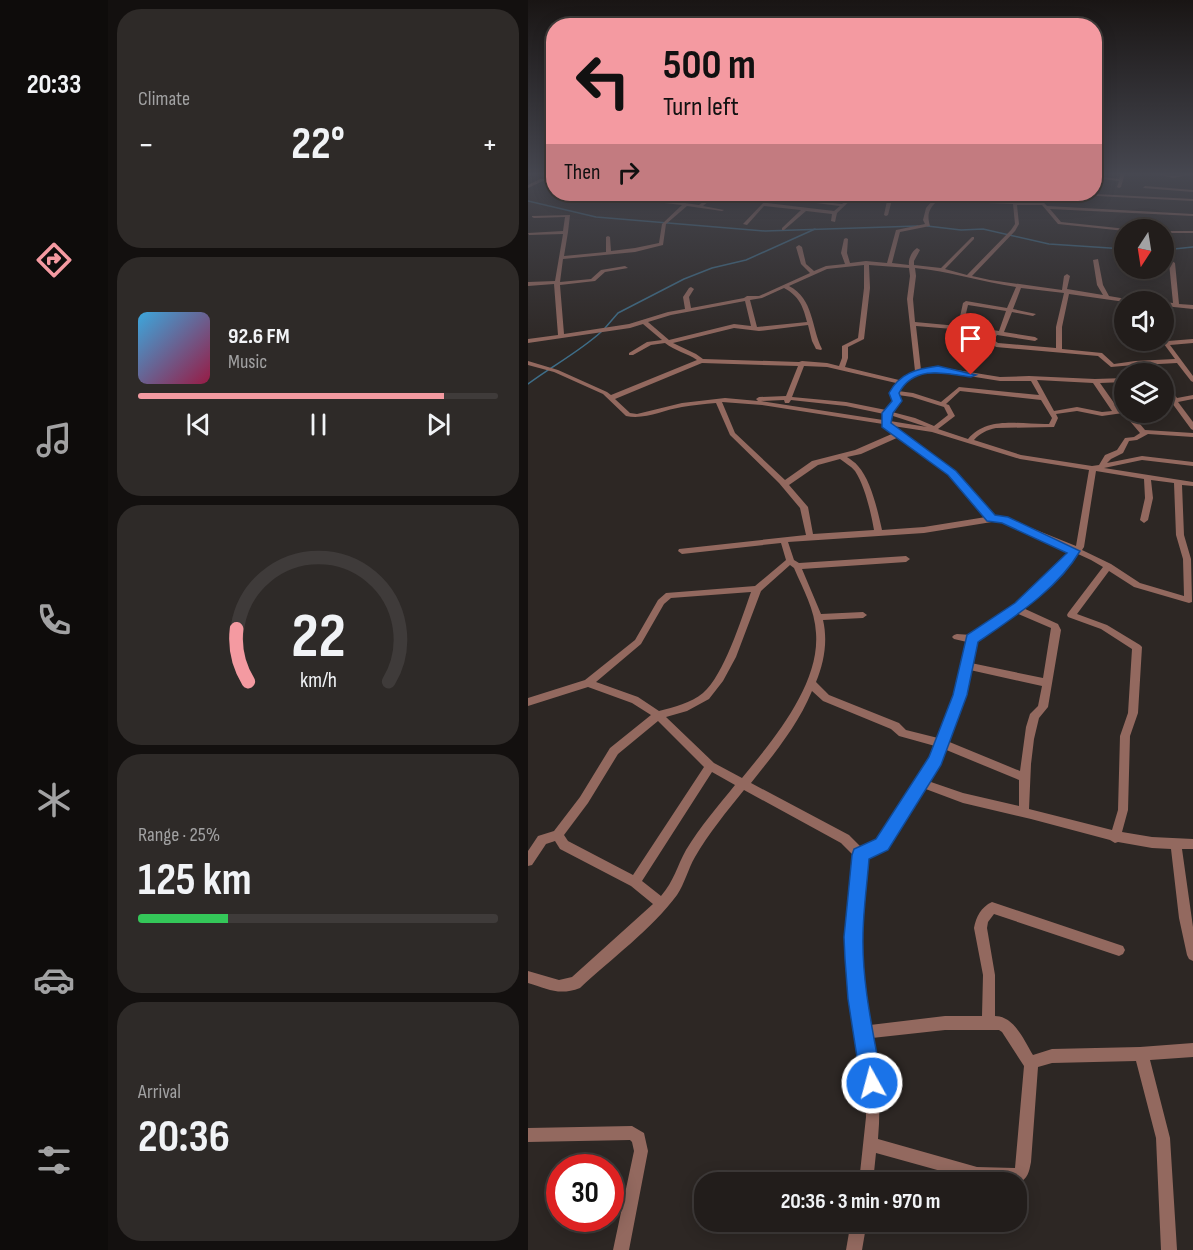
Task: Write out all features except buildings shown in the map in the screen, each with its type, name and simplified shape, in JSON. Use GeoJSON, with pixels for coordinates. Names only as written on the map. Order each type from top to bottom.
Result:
{"type":"FeatureCollection","features":[{"type":"Feature","properties":{"kind":"street"},"geometry":{"type":"LineString","coordinates":[[561,258],[635,250],[661,244],[664,231]]}},
{"type":"Feature","properties":{"kind":"street"},"geometry":{"type":"LineString","coordinates":[[890,263],[898,231]]}},
{"type":"Feature","properties":{"kind":"street"},"geometry":{"type":"LineString","coordinates":[[968,277],[1013,231]]}},
{"type":"Feature","properties":{"kind":"street"},"geometry":{"type":"LineString","coordinates":[[529,234],[566,232],[557,283],[561,335]]}},
{"type":"Feature","properties":{"kind":"street"},"geometry":{"type":"LineString","coordinates":[[1174,232],[1193,232]]}},
{"type":"Feature","properties":{"kind":"street"},"geometry":{"type":"LineString","coordinates":[[608,237],[609,252]]}},
{"type":"Feature","properties":{"kind":"street"},"geometry":{"type":"LineString","coordinates":[[942,270],[972,238]]}},
{"type":"Feature","properties":{"kind":"street"},"geometry":{"type":"LineString","coordinates":[[846,239],[844,253],[848,265]]}},
{"type":"Feature","properties":{"kind":"street"},"geometry":{"type":"LineString","coordinates":[[799,247],[804,264],[813,273]]}},
{"type":"Feature","properties":{"kind":"street"},"geometry":{"type":"LineString","coordinates":[[917,250],[911,265],[913,276],[910,299],[915,324],[918,372]]}},
{"type":"Feature","properties":{"kind":"street"},"geometry":{"type":"LineString","coordinates":[[1096,260],[1100,285],[1106,296]]}},
{"type":"Feature","properties":{"kind":"street"},"geometry":{"type":"LineString","coordinates":[[841,369],[846,358],[845,346],[861,339],[862,311],[869,275],[866,263]]}},
{"type":"Feature","properties":{"kind":"street"},"geometry":{"type":"LineString","coordinates":[[528,341],[630,326],[688,309],[747,298],[786,287],[813,273],[866,263],[911,265],[968,277],[1114,297]]}},
{"type":"Feature","properties":{"kind":"street"},"geometry":{"type":"LineString","coordinates":[[528,284],[593,280],[603,271],[625,268]]}},
{"type":"Feature","properties":{"kind":"street"},"geometry":{"type":"LineString","coordinates":[[1059,350],[1059,327],[1067,276]]}},
{"type":"Feature","properties":{"kind":"street"},"geometry":{"type":"LineString","coordinates":[[1174,279],[1176,304],[1193,307]]}},
{"type":"Feature","properties":{"kind":"street"},"geometry":{"type":"LineString","coordinates":[[1019,285],[1008,308],[1009,313],[998,333],[991,340],[996,345],[1100,354],[1114,366]]}},
{"type":"Feature","properties":{"kind":"street"},"geometry":{"type":"LineString","coordinates":[[786,287],[793,289],[805,302],[813,340],[819,349]]}},
{"type":"Feature","properties":{"kind":"street"},"geometry":{"type":"LineString","coordinates":[[688,309],[686,297],[691,289]]}},
{"type":"Feature","properties":{"kind":"street"},"geometry":{"type":"LineString","coordinates":[[747,298],[755,329]]}},
{"type":"Feature","properties":{"kind":"street"},"geometry":{"type":"LineString","coordinates":[[960,328],[966,303],[1008,308],[1033,314]]}},
{"type":"Feature","properties":{"kind":"street"},"geometry":{"type":"LineString","coordinates":[[644,321],[675,349],[695,354],[701,362]]}},
{"type":"Feature","properties":{"kind":"street"},"geometry":{"type":"LineString","coordinates":[[631,354],[649,344],[734,326],[755,329],[811,323]]}},
{"type":"Feature","properties":{"kind":"street"},"geometry":{"type":"LineString","coordinates":[[915,324],[1035,339]]}},
{"type":"Feature","properties":{"kind":"street"},"geometry":{"type":"LineString","coordinates":[[1174,342],[1193,341]]}},
{"type":"Feature","properties":{"kind":"street"},"geometry":{"type":"LineString","coordinates":[[1171,351],[1177,361],[1189,371],[1193,380]]}},
{"type":"Feature","properties":{"kind":"street"},"geometry":{"type":"LineString","coordinates":[[1135,363],[1177,361]]}},
{"type":"Feature","properties":{"kind":"street"},"geometry":{"type":"LineString","coordinates":[[613,398],[701,362],[827,365],[888,377],[900,382]]}},
{"type":"Feature","properties":{"kind":"street"},"geometry":{"type":"LineString","coordinates":[[528,363],[572,377],[613,398],[622,412],[637,416],[682,405],[788,397],[887,413],[1020,457],[1193,484]]}},
{"type":"Feature","properties":{"kind":"street"},"geometry":{"type":"LineString","coordinates":[[787,407],[788,397],[802,363]]}},
{"type":"Feature","properties":{"kind":"street"},"geometry":{"type":"LineString","coordinates":[[886,424],[887,413],[897,401],[894,393],[900,382],[918,372],[938,369],[1000,379],[1114,380]]}},
{"type":"Feature","properties":{"kind":"street"},"geometry":{"type":"LineString","coordinates":[[969,442],[976,434],[991,427],[1052,426],[1055,418],[1053,413],[1035,381],[1029,378]]}},
{"type":"Feature","properties":{"kind":"street"},"geometry":{"type":"LineString","coordinates":[[1095,381],[1114,411]]}},
{"type":"Feature","properties":{"kind":"street"},"geometry":{"type":"LineString","coordinates":[[943,404],[959,389],[1045,398]]}},
{"type":"Feature","properties":{"kind":"street"},"geometry":{"type":"LineString","coordinates":[[894,393],[943,404],[952,416],[935,429]]}},
{"type":"Feature","properties":{"kind":"street"},"geometry":{"type":"LineString","coordinates":[[1174,397],[1174,401],[1193,428]]}},
{"type":"Feature","properties":{"kind":"street"},"geometry":{"type":"LineString","coordinates":[[1174,401],[1193,398]]}},
{"type":"Feature","properties":{"kind":"street"},"geometry":{"type":"LineString","coordinates":[[742,400],[886,424],[921,425]]}},
{"type":"Feature","properties":{"kind":"street"},"geometry":{"type":"LineString","coordinates":[[718,401],[732,434],[785,484],[804,507],[810,537]]}},
{"type":"Feature","properties":{"kind":"street"},"geometry":{"type":"LineString","coordinates":[[1053,413],[1077,409],[1102,414],[1114,413]]}},
{"type":"Feature","properties":{"kind":"street"},"geometry":{"type":"LineString","coordinates":[[1135,423],[1144,433]]}},
{"type":"Feature","properties":{"kind":"street"},"geometry":{"type":"LineString","coordinates":[[886,424],[952,473],[991,518]]}},
{"type":"Feature","properties":{"kind":"street"},"geometry":{"type":"LineString","coordinates":[[1102,465],[1108,457],[1120,451],[1125,440],[1136,439],[1144,433],[1193,435]]}},
{"type":"Feature","properties":{"kind":"street"},"geometry":{"type":"LineString","coordinates":[[785,484],[815,463],[842,457],[899,435]]}},
{"type":"Feature","properties":{"kind":"street"},"geometry":{"type":"LineString","coordinates":[[842,457],[856,468],[862,477],[866,495],[875,512],[879,533]]}},
{"type":"Feature","properties":{"kind":"street"},"geometry":{"type":"LineString","coordinates":[[1093,468],[1142,458],[1193,464]]}},
{"type":"Feature","properties":{"kind":"street"},"geometry":{"type":"LineString","coordinates":[[957,638],[972,639],[1016,609],[1069,559],[1082,543],[1093,468]]}},
{"type":"Feature","properties":{"kind":"street"},"geometry":{"type":"LineString","coordinates":[[1144,520],[1149,498],[1147,476]]}},
{"type":"Feature","properties":{"kind":"street"},"geometry":{"type":"LineString","coordinates":[[682,551],[810,537],[924,530],[991,518],[1004,520],[1108,566],[1137,585],[1189,600],[1190,568],[1180,535],[1178,481]]}},
{"type":"Feature","properties":{"kind":"street"},"geometry":{"type":"LineString","coordinates":[[528,977],[560,986],[575,983],[660,903],[679,882],[690,854],[742,783],[789,726],[811,683],[821,642],[819,617],[784,540]]}},
{"type":"Feature","properties":{"kind":"street"},"geometry":{"type":"LineString","coordinates":[[528,702],[588,683],[638,642],[661,602],[669,595],[757,590],[794,563],[906,559]]}},
{"type":"Feature","properties":{"kind":"street"},"geometry":{"type":"LineString","coordinates":[[1108,566],[1071,615],[1104,627],[1137,647],[1133,713],[1125,736],[1123,810],[1115,838]]}},
{"type":"Feature","properties":{"kind":"street"},"geometry":{"type":"LineString","coordinates":[[528,861],[542,840],[558,835],[584,800],[614,751],[658,715],[684,708],[706,696],[720,678],[746,623],[757,590]]}},
{"type":"Feature","properties":{"kind":"street"},"geometry":{"type":"LineString","coordinates":[[1016,609],[1055,626],[1043,706],[1034,717],[1024,777],[1024,812]]}},
{"type":"Feature","properties":{"kind":"street"},"geometry":{"type":"LineString","coordinates":[[819,617],[863,615]]}},
{"type":"Feature","properties":{"kind":"street"},"geometry":{"type":"LineString","coordinates":[[861,855],[882,844],[922,783],[943,744],[967,666],[972,639]]}},
{"type":"Feature","properties":{"kind":"street"},"geometry":{"type":"LineString","coordinates":[[967,666],[1047,682]]}},
{"type":"Feature","properties":{"kind":"street"},"geometry":{"type":"LineString","coordinates":[[588,683],[635,700],[658,715],[710,766],[845,839],[861,855]]}},
{"type":"Feature","properties":{"kind":"street"},"geometry":{"type":"LineString","coordinates":[[811,683],[826,698],[895,726],[903,733],[943,744],[1024,777]]}},
{"type":"Feature","properties":{"kind":"street"},"geometry":{"type":"LineString","coordinates":[[635,882],[710,766]]}},
{"type":"Feature","properties":{"kind":"street"},"geometry":{"type":"LineString","coordinates":[[922,783],[952,797],[1024,812],[1115,838],[1176,845],[1193,844]]}},
{"type":"Feature","properties":{"kind":"street"},"geometry":{"type":"LineString","coordinates":[[558,835],[564,845],[635,882],[660,903]]}},
{"type":"Feature","properties":{"kind":"street"},"geometry":{"type":"LineString","coordinates":[[1176,845],[1185,918],[1193,956]]}},
{"type":"Feature","properties":{"kind":"street"},"geometry":{"type":"LineString","coordinates":[[861,855],[853,937],[858,999],[871,1067],[872,1144],[868,1172]]}},
{"type":"Feature","properties":{"kind":"street"},"geometry":{"type":"LineString","coordinates":[[988,1021],[988,969],[981,934],[983,918],[992,908],[1119,950]]}},
{"type":"Feature","properties":{"kind":"street"},"geometry":{"type":"LineString","coordinates":[[864,1032],[988,1021],[1007,1027],[1031,1064],[1024,1162],[1022,1172],[1018,1176],[977,1174],[872,1144]]}},
{"type":"Feature","properties":{"kind":"street"},"geometry":{"type":"LineString","coordinates":[[1031,1064],[1036,1059],[1051,1056],[1142,1056],[1193,1050]]}},
{"type":"Feature","properties":{"kind":"street"},"geometry":{"type":"LineString","coordinates":[[1142,1056],[1163,1138],[1169,1250]]}},
{"type":"Feature","properties":{"kind":"street"},"geometry":{"type":"LineString","coordinates":[[528,1135],[632,1133],[639,1138],[641,1151],[621,1250]]}},
{"type":"Feature","properties":{"kind":"street"},"geometry":{"type":"LineString","coordinates":[[854,1250],[857,1232]]}},
{"type":"Feature","properties":{"kind":"waterway"},"geometry":{"type":"LineString","coordinates":[[605,328],[618,313],[684,279],[712,268],[746,260],[810,231]]}},
{"type":"Feature","properties":{"kind":"waterway"},"geometry":{"type":"LineString","coordinates":[[993,231],[1049,244],[1114,248]]}},
{"type":"Feature","properties":{"kind":"waterway"},"geometry":{"type":"LineString","coordinates":[[1174,249],[1193,247]]}},
{"type":"Feature","properties":{"kind":"waterway"},"geometry":{"type":"LineString","coordinates":[[528,384],[601,332]]}},
{"type":"Feature","properties":{"kind":"route"},"geometry":{"type":"LineString","coordinates":[[872,1083],[854,959],[853,937],[861,855],[882,844],[935,760],[960,695],[972,639],[1020,606],[1069,559],[1074,551],[999,518],[991,518],[952,473],[886,424],[887,413],[897,401],[894,393],[900,382],[918,372],[938,369],[971,375]]}}]}
